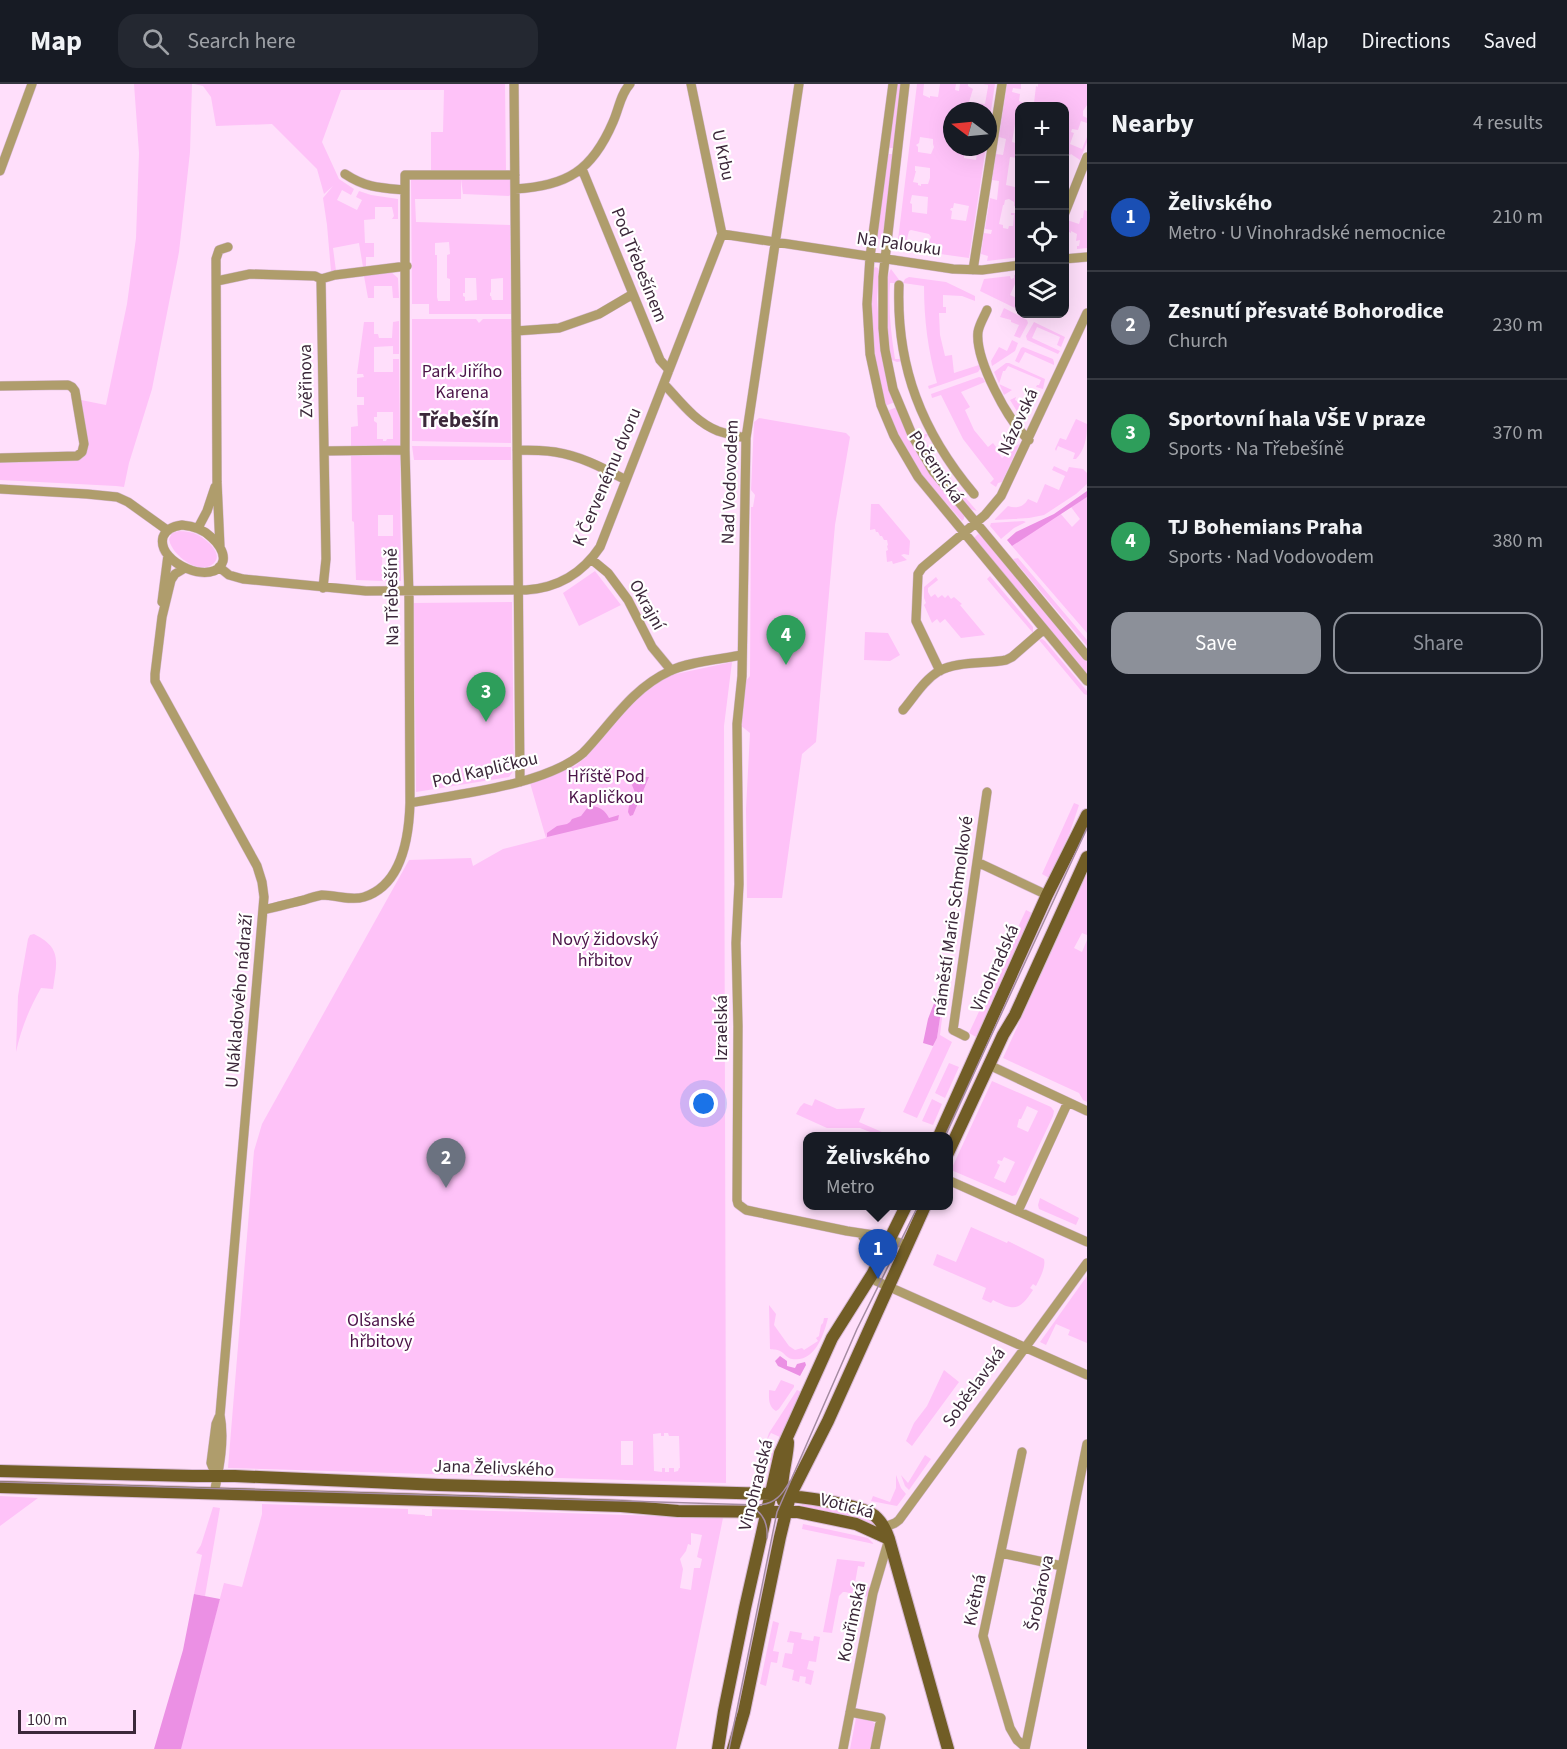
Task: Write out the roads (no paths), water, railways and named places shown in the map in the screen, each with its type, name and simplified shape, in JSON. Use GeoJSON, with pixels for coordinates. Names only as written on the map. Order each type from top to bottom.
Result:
{"type":"FeatureCollection","features":[{"type":"Feature","properties":{"kind":"main road","name":"Vinohradská"},"geometry":{"type":"LineString","coordinates":[[941,1132],[1047,895],[1087,815]]}},
{"type":"Feature","properties":{"kind":"main road","name":"Vinohradská"},"geometry":{"type":"LineString","coordinates":[[953,1142],[1003,1035],[1015,1016],[1087,857]]}},
{"type":"Feature","properties":{"kind":"main road","name":"Vinohradská"},"geometry":{"type":"LineString","coordinates":[[734,1749],[786,1511],[780,1495],[777,1461],[832,1338],[876,1268],[904,1210]]}},
{"type":"Feature","properties":{"kind":"main road","name":"Vinohradská"},"geometry":{"type":"LineString","coordinates":[[718,1749],[766,1512],[820,1438],[923,1210]]}},
{"type":"Feature","properties":{"kind":"main road","name":"Jana Želivského"},"geometry":{"type":"LineString","coordinates":[[0,1471],[780,1495]]}},
{"type":"Feature","properties":{"kind":"main road","name":"Jana Želivského"},"geometry":{"type":"LineString","coordinates":[[0,1487],[610,1505],[678,1511],[786,1511]]}},
{"type":"Feature","properties":{"kind":"main road","name":"Votická"},"geometry":{"type":"LineString","coordinates":[[780,1495],[861,1510],[872,1514],[887,1533]]}},
{"type":"Feature","properties":{"kind":"main road","name":"Votická"},"geometry":{"type":"LineString","coordinates":[[786,1511],[856,1524],[887,1533]]}},
{"type":"Feature","properties":{"kind":"main road"},"geometry":{"type":"LineString","coordinates":[[887,1533],[948,1749]]}},
{"type":"Feature","properties":{"kind":"street"},"geometry":{"type":"LineString","coordinates":[[0,171],[32,84]]}},
{"type":"Feature","properties":{"kind":"street"},"geometry":{"type":"LineString","coordinates":[[514,84],[520,782]]}},
{"type":"Feature","properties":{"kind":"street","name":"U Krbu"},"geometry":{"type":"LineString","coordinates":[[691,84],[722,234]]}},
{"type":"Feature","properties":{"kind":"street","name":"Nad Vodovodem"},"geometry":{"type":"LineString","coordinates":[[739,884],[736,724],[742,676],[746,438],[800,84]]}},
{"type":"Feature","properties":{"kind":"street","name":"Počernická"},"geometry":{"type":"LineString","coordinates":[[893,84],[870,257],[867,304],[868,340],[881,405],[895,438],[918,477],[1087,681]]}},
{"type":"Feature","properties":{"kind":"street","name":"Počernická"},"geometry":{"type":"LineString","coordinates":[[905,84],[882,293],[885,350],[893,389],[909,430],[945,487],[1087,656]]}},
{"type":"Feature","properties":{"kind":"street"},"geometry":{"type":"LineString","coordinates":[[973,270],[1002,84]]}},
{"type":"Feature","properties":{"kind":"street"},"geometry":{"type":"LineString","coordinates":[[515,189],[542,188],[564,180],[582,169],[599,149],[613,122],[624,86]]}},
{"type":"Feature","properties":{"kind":"street"},"geometry":{"type":"LineString","coordinates":[[1067,210],[1087,157]]}},
{"type":"Feature","properties":{"kind":"street","name":"Pod Třebešínem"},"geometry":{"type":"LineString","coordinates":[[582,169],[660,360],[669,370]]}},
{"type":"Feature","properties":{"kind":"street"},"geometry":{"type":"LineString","coordinates":[[345,174],[356,181],[376,188],[405,190]]}},
{"type":"Feature","properties":{"kind":"street","name":"Na Třebešíně"},"geometry":{"type":"LineString","coordinates":[[263,910],[322,895],[363,897],[381,888],[397,868],[406,843],[410,823],[410,802],[409,592],[405,450],[407,266],[405,175],[515,175]]}},
{"type":"Feature","properties":{"kind":"street"},"geometry":{"type":"LineString","coordinates":[[722,234],[775,242]]}},
{"type":"Feature","properties":{"kind":"street","name":"K Červenému dvoru"},"geometry":{"type":"LineString","coordinates":[[185,568],[206,573],[219,567],[235,578],[323,588],[409,592],[535,590],[556,584],[578,572],[591,559],[603,541],[722,234]]}},
{"type":"Feature","properties":{"kind":"street","name":"Na Palouku"},"geometry":{"type":"LineString","coordinates":[[775,242],[953,269],[973,270],[1015,266]]}},
{"type":"Feature","properties":{"kind":"street"},"geometry":{"type":"LineString","coordinates":[[219,567],[223,559],[220,547],[217,482],[216,259],[219,250],[228,247]]}},
{"type":"Feature","properties":{"kind":"street"},"geometry":{"type":"LineString","coordinates":[[1069,259],[1087,257]]}},
{"type":"Feature","properties":{"kind":"street"},"geometry":{"type":"LineString","coordinates":[[217,281],[250,274],[315,276],[321,279],[407,266]]}},
{"type":"Feature","properties":{"kind":"street","name":"Zvěřinova"},"geometry":{"type":"LineString","coordinates":[[321,279],[326,559],[323,588]]}},
{"type":"Feature","properties":{"kind":"street"},"geometry":{"type":"LineString","coordinates":[[899,285],[898,309],[902,346],[915,398],[938,445],[974,494]]}},
{"type":"Feature","properties":{"kind":"street"},"geometry":{"type":"LineString","coordinates":[[516,332],[559,328],[599,314],[633,294]]}},
{"type":"Feature","properties":{"kind":"street"},"geometry":{"type":"LineString","coordinates":[[987,310],[978,329],[984,361],[1005,411],[1029,440]]}},
{"type":"Feature","properties":{"kind":"street","name":"Názovská"},"geometry":{"type":"LineString","coordinates":[[940,671],[916,621],[918,574],[922,568],[975,523],[1001,496],[1087,313]]}},
{"type":"Feature","properties":{"kind":"street"},"geometry":{"type":"LineString","coordinates":[[664,384],[700,421],[718,431],[746,438]]}},
{"type":"Feature","properties":{"kind":"street"},"geometry":{"type":"LineString","coordinates":[[0,387],[68,385],[72,387],[75,391],[84,444],[82,452],[77,456],[0,458]]}},
{"type":"Feature","properties":{"kind":"street"},"geometry":{"type":"LineString","coordinates":[[324,451],[405,450]]}},
{"type":"Feature","properties":{"kind":"street"},"geometry":{"type":"LineString","coordinates":[[517,450],[546,451],[574,456],[626,480]]}},
{"type":"Feature","properties":{"kind":"street"},"geometry":{"type":"LineString","coordinates":[[198,528],[217,482]]}},
{"type":"Feature","properties":{"kind":"street"},"geometry":{"type":"LineString","coordinates":[[0,489],[114,496],[128,502],[167,531]]}},
{"type":"Feature","properties":{"kind":"street"},"geometry":{"type":"LineString","coordinates":[[162,617],[162,595],[168,555],[163,542],[167,531],[182,525],[198,528],[220,547]]}},
{"type":"Feature","properties":{"kind":"street"},"geometry":{"type":"LineString","coordinates":[[162,617],[171,580],[175,574],[185,568],[168,555]]}},
{"type":"Feature","properties":{"kind":"street","name":"Okrajní"},"geometry":{"type":"LineString","coordinates":[[591,559],[608,573],[628,600],[652,647],[670,670]]}},
{"type":"Feature","properties":{"kind":"street","name":"U Nákladového nádraží"},"geometry":{"type":"LineString","coordinates":[[162,617],[154,674],[156,685],[256,866],[263,889],[220,1415],[222,1425],[219,1463],[216,1476]]}},
{"type":"Feature","properties":{"kind":"street"},"geometry":{"type":"LineString","coordinates":[[903,710],[924,684],[940,671],[957,666],[1006,660],[1043,630]]}},
{"type":"Feature","properties":{"kind":"street","name":"Pod Kapličkou"},"geometry":{"type":"LineString","coordinates":[[410,802],[520,782],[558,769],[575,760],[594,742],[623,705],[640,689],[670,670],[742,655]]}},
{"type":"Feature","properties":{"kind":"street","name":"náměstí Marie Schmolkové"},"geometry":{"type":"LineString","coordinates":[[965,1036],[953,1030],[987,792]]}},
{"type":"Feature","properties":{"kind":"street"},"geometry":{"type":"LineString","coordinates":[[977,862],[1047,895]]}},
{"type":"Feature","properties":{"kind":"street","name":"Izraelská"},"geometry":{"type":"LineString","coordinates":[[739,884],[736,943],[737,1200],[740,1207],[753,1212],[847,1232]]}},
{"type":"Feature","properties":{"kind":"street"},"geometry":{"type":"LineString","coordinates":[[989,1065],[1087,1111]]}},
{"type":"Feature","properties":{"kind":"street"},"geometry":{"type":"LineString","coordinates":[[1018,1211],[1068,1102]]}},
{"type":"Feature","properties":{"kind":"street"},"geometry":{"type":"LineString","coordinates":[[953,1182],[1087,1242]]}},
{"type":"Feature","properties":{"kind":"street"},"geometry":{"type":"LineString","coordinates":[[847,1232],[880,1236],[906,1245]]}},
{"type":"Feature","properties":{"kind":"street"},"geometry":{"type":"LineString","coordinates":[[847,1232],[876,1243],[878,1247],[876,1281],[1087,1375]]}},
{"type":"Feature","properties":{"kind":"street","name":"Soběslavská"},"geometry":{"type":"LineString","coordinates":[[887,1533],[899,1520],[1087,1263]]}},
{"type":"Feature","properties":{"kind":"street","name":"Šrobárova"},"geometry":{"type":"LineString","coordinates":[[1025,1748],[1087,1444]]}},
{"type":"Feature","properties":{"kind":"street","name":"Květná"},"geometry":{"type":"LineString","coordinates":[[1022,1452],[983,1636],[1010,1728],[1025,1748]]}},
{"type":"Feature","properties":{"kind":"street"},"geometry":{"type":"LineString","coordinates":[[214,1494],[216,1476]]}},
{"type":"Feature","properties":{"kind":"street","name":"Kouřimská"},"geometry":{"type":"LineString","coordinates":[[843,1749],[887,1533]]}},
{"type":"Feature","properties":{"kind":"street"},"geometry":{"type":"LineString","coordinates":[[1001,1553],[1062,1566]]}},
{"type":"Feature","properties":{"kind":"street"},"geometry":{"type":"LineString","coordinates":[[850,1712],[881,1718],[875,1749]]}},
{"type":"Feature","properties":{"kind":"street"},"geometry":{"type":"LineString","coordinates":[[723,1727],[741,1724]]}},
{"type":"Feature","properties":{"kind":"tram line"},"geometry":{"type":"LineString","coordinates":[[947,1132],[1087,828]]}},
{"type":"Feature","properties":{"kind":"tram line"},"geometry":{"type":"LineString","coordinates":[[729,1749],[777,1512],[857,1329],[916,1210]]}},
{"type":"Feature","properties":{"kind":"tram line"},"geometry":{"type":"LineString","coordinates":[[0,1482],[758,1505],[769,1503],[777,1498],[790,1481]]}},
{"type":"Feature","properties":{"kind":"tram line"},"geometry":{"type":"LineString","coordinates":[[748,1506],[764,1518],[767,1538]]}},
{"type":"Feature","properties":{"kind":"place","name":"TJ Bohemians Praha"},"geometry":{"type":"Point","coordinates":[786,665]}},
{"type":"Feature","properties":{"kind":"place","name":"Sportovní hala VŠE V praze"},"geometry":{"type":"Point","coordinates":[486,722]}},
{"type":"Feature","properties":{"kind":"place","name":"Zesnutí přesvaté Bohorodice"},"geometry":{"type":"Point","coordinates":[446,1188]}},
{"type":"Feature","properties":{"kind":"place","name":"Želivského"},"geometry":{"type":"Point","coordinates":[878,1279]}},
{"type":"Feature","properties":{"kind":"district","name":"Třebešín"},"geometry":{"type":"Point","coordinates":[459,420]}},
{"type":"Feature","properties":{"kind":"park label","name":"Park Jiřího Karena"},"geometry":{"type":"Point","coordinates":[462,381]}},
{"type":"Feature","properties":{"kind":"park label","name":"Hříště Pod Kapličkou"},"geometry":{"type":"Point","coordinates":[606,786]}},
{"type":"Feature","properties":{"kind":"park label","name":"Nový židovský hřbitov"},"geometry":{"type":"Point","coordinates":[605,949]}},
{"type":"Feature","properties":{"kind":"park label","name":"Olšanské hřbitovy"},"geometry":{"type":"Point","coordinates":[381,1330]}}]}
